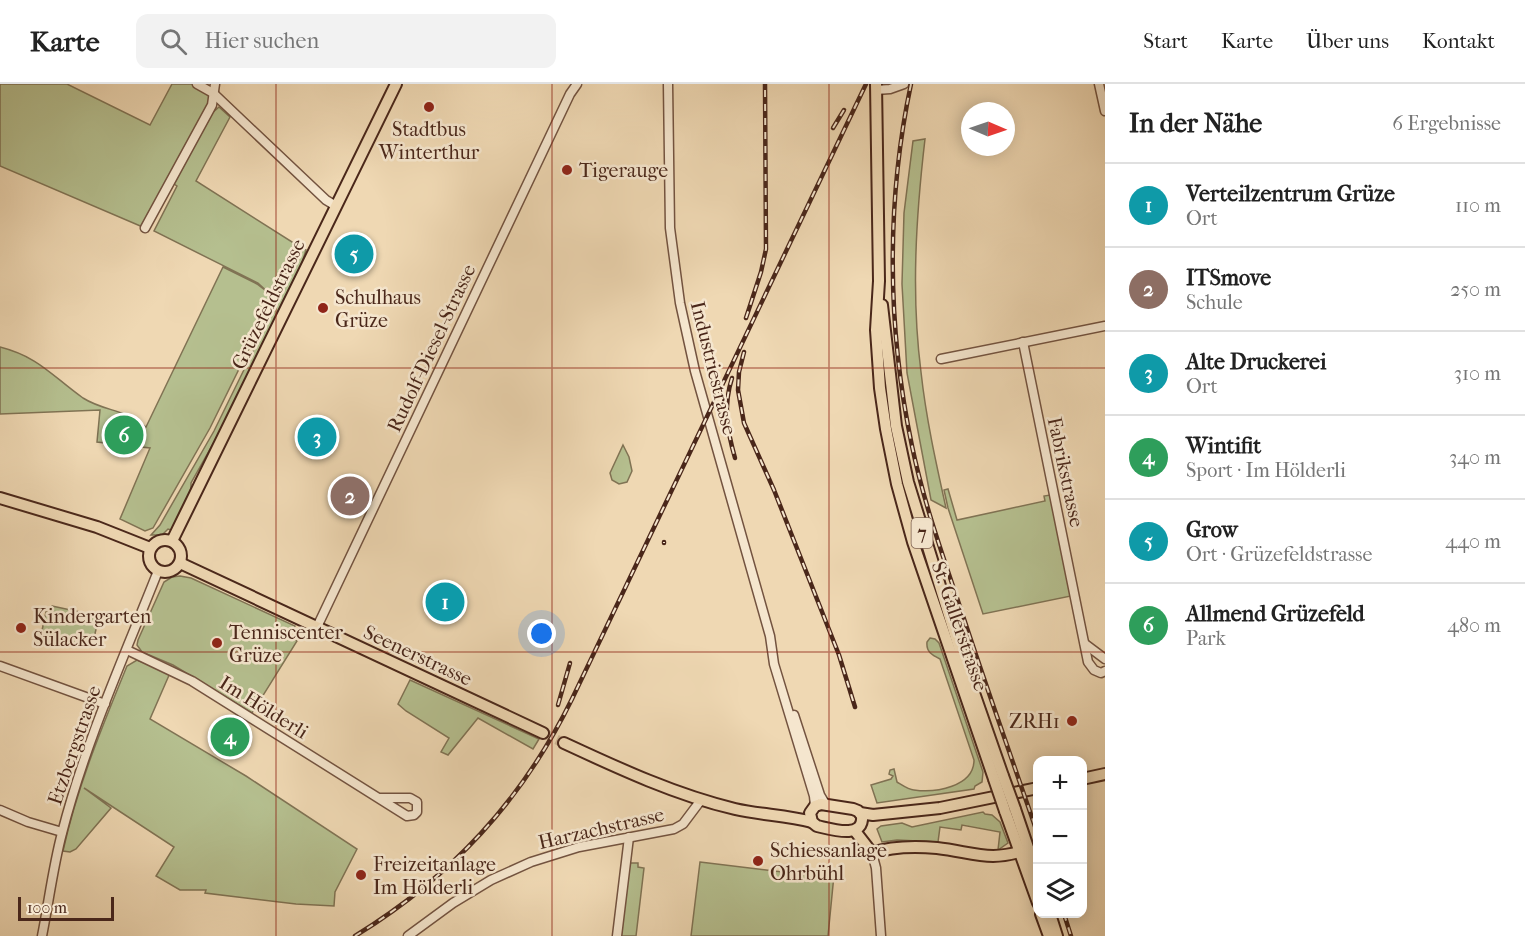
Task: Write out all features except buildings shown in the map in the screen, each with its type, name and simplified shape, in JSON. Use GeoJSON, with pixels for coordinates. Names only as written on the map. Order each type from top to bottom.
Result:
{"type":"FeatureCollection","features":[{"type":"Feature","properties":{"kind":"main road","name":"Grüzefeldstrasse"},"geometry":{"type":"LineString","coordinates":[[172,541],[396,84]]}},
{"type":"Feature","properties":{"kind":"main road","name":"St. Gallerstrasse"},"geometry":{"type":"LineString","coordinates":[[876,87],[879,281],[876,330],[880,388],[897,484],[916,553],[999,778],[1024,850],[1033,884]]}},
{"type":"Feature","properties":{"kind":"main road"},"geometry":{"type":"LineString","coordinates":[[0,498],[97,526],[150,548]]}},
{"type":"Feature","properties":{"kind":"main road"},"geometry":{"type":"LineString","coordinates":[[162,539],[172,541],[179,548],[180,563],[167,572],[158,571],[149,559],[150,548],[162,539]]}},
{"type":"Feature","properties":{"kind":"main road","name":"Seenerstrasse"},"geometry":{"type":"LineString","coordinates":[[180,563],[543,733]]}},
{"type":"Feature","properties":{"kind":"main road"},"geometry":{"type":"LineString","coordinates":[[564,743],[622,770],[701,800],[759,814],[853,808],[872,853],[884,849],[920,847],[992,858],[1024,850]]}},
{"type":"Feature","properties":{"kind":"main road"},"geometry":{"type":"LineString","coordinates":[[1087,778],[1105,774]]}},
{"type":"Feature","properties":{"kind":"main road"},"geometry":{"type":"LineString","coordinates":[[816,811],[820,826],[859,823],[1033,789]]}},
{"type":"Feature","properties":{"kind":"main road","name":"St. Gallerstrasse"},"geometry":{"type":"LineString","coordinates":[[1024,850],[1033,867]]}},
{"type":"Feature","properties":{"kind":"main road"},"geometry":{"type":"LineString","coordinates":[[1042,918],[1049,936]]}},
{"type":"Feature","properties":{"kind":"main road"},"geometry":{"type":"LineString","coordinates":[[1051,918],[1057,936]]}},
{"type":"Feature","properties":{"kind":"street"},"geometry":{"type":"LineString","coordinates":[[197,84],[213,93],[326,200],[336,206]]}},
{"type":"Feature","properties":{"kind":"street"},"geometry":{"type":"LineString","coordinates":[[145,228],[212,105],[215,84]]}},
{"type":"Feature","properties":{"kind":"street","name":"Rudolf-Diesel-Strasse"},"geometry":{"type":"LineString","coordinates":[[317,627],[410,434],[511,214],[577,84]]}},
{"type":"Feature","properties":{"kind":"street","name":"Industriestrasse"},"geometry":{"type":"LineString","coordinates":[[668,84],[670,228],[683,319],[695,371],[773,652],[820,795],[816,811]]}},
{"type":"Feature","properties":{"kind":"street"},"geometry":{"type":"LineString","coordinates":[[876,87],[890,89],[904,84]]}},
{"type":"Feature","properties":{"kind":"street"},"geometry":{"type":"LineString","coordinates":[[1099,84],[1105,111]]}},
{"type":"Feature","properties":{"kind":"street"},"geometry":{"type":"LineString","coordinates":[[941,359],[1105,326]]}},
{"type":"Feature","properties":{"kind":"street","name":"Fabrikstrasse"},"geometry":{"type":"LineString","coordinates":[[1023,342],[1085,644],[1091,668],[1097,672],[1105,671]]}},
{"type":"Feature","properties":{"kind":"street","name":"Etzbergstrasse"},"geometry":{"type":"LineString","coordinates":[[42,936],[62,832],[88,748],[158,571]]}},
{"type":"Feature","properties":{"kind":"street"},"geometry":{"type":"LineString","coordinates":[[1085,644],[1105,659]]}},
{"type":"Feature","properties":{"kind":"street","name":"Im Hölderli"},"geometry":{"type":"LineString","coordinates":[[127,650],[192,681],[380,798]]}},
{"type":"Feature","properties":{"kind":"street"},"geometry":{"type":"LineString","coordinates":[[0,666],[105,704]]}},
{"type":"Feature","properties":{"kind":"street","name":"Harzachstrasse"},"geometry":{"type":"LineString","coordinates":[[408,936],[453,903],[491,880],[562,851],[662,832],[683,824],[701,800]]}},
{"type":"Feature","properties":{"kind":"street"},"geometry":{"type":"LineString","coordinates":[[0,810],[28,822],[62,832]]}},
{"type":"Feature","properties":{"kind":"street"},"geometry":{"type":"LineString","coordinates":[[617,936],[629,837]]}},
{"type":"Feature","properties":{"kind":"street"},"geometry":{"type":"LineString","coordinates":[[872,853],[876,868],[880,936]]}},
{"type":"Feature","properties":{"kind":"green space"},"geometry":{"type":"Polygon","coordinates":[[[0,84],[67,84],[150,125],[172,84],[197,84],[213,93],[212,105],[145,228],[0,166],[0,84]]]}},
{"type":"Feature","properties":{"kind":"green space"},"geometry":{"type":"Polygon","coordinates":[[[219,107],[230,117],[196,181],[292,242],[301,243],[210,428],[153,528],[145,531],[120,519],[150,448],[97,442],[100,410],[0,414],[0,347],[35,362],[88,401],[127,415],[146,427],[223,267],[257,284],[270,294],[258,283],[154,231],[177,186],[174,184],[211,114],[219,107]]]}},
{"type":"Feature","properties":{"kind":"green space"},"geometry":{"type":"Polygon","coordinates":[[[925,139],[917,226],[916,314],[926,406],[946,508],[931,500],[907,373],[902,284],[904,213],[913,141],[925,139]]]}},
{"type":"Feature","properties":{"kind":"green space"},"geometry":{"type":"Polygon","coordinates":[[[303,249],[306,250],[299,272],[218,435],[191,483],[184,507],[171,530],[168,529],[162,535],[151,535],[160,525],[214,431],[303,249]]]}},
{"type":"Feature","properties":{"kind":"green space"},"geometry":{"type":"Polygon","coordinates":[[[623,445],[632,471],[627,482],[619,484],[612,480],[610,473],[623,445]]]}},
{"type":"Feature","properties":{"kind":"green space"},"geometry":{"type":"Polygon","coordinates":[[[948,489],[957,520],[1045,501],[1044,496],[1050,495],[1071,596],[983,614],[948,508],[944,490],[948,489]]]}},
{"type":"Feature","properties":{"kind":"green space","name":"Tenniscenter Grüze"},"geometry":{"type":"Polygon","coordinates":[[[172,577],[191,578],[295,626],[290,636],[297,641],[252,713],[173,665],[142,652],[137,645],[164,582],[172,577]]]}},
{"type":"Feature","properties":{"kind":"green space"},"geometry":{"type":"Polygon","coordinates":[[[52,606],[99,616],[92,647],[41,635],[46,612],[51,613],[52,606]]]}},
{"type":"Feature","properties":{"kind":"green space"},"geometry":{"type":"Polygon","coordinates":[[[930,638],[939,643],[983,772],[982,782],[974,789],[877,803],[871,785],[891,779],[893,776],[889,774],[890,770],[894,769],[897,782],[910,789],[923,791],[942,789],[961,782],[972,769],[974,760],[940,659],[927,648],[930,638]]]}},
{"type":"Feature","properties":{"kind":"green space"},"geometry":{"type":"Polygon","coordinates":[[[137,660],[170,673],[150,719],[246,776],[357,849],[335,892],[334,906],[296,904],[205,893],[206,890],[180,890],[156,876],[174,847],[84,788],[111,808],[76,849],[70,852],[63,851],[75,804],[99,734],[127,666],[137,660]]]}},
{"type":"Feature","properties":{"kind":"green space"},"geometry":{"type":"Polygon","coordinates":[[[410,680],[539,739],[533,749],[478,718],[448,755],[441,752],[449,738],[398,704],[410,680]]]}},
{"type":"Feature","properties":{"kind":"green space"},"geometry":{"type":"Polygon","coordinates":[[[983,812],[992,815],[1000,822],[1008,843],[998,850],[1000,832],[962,825],[961,830],[940,827],[938,842],[897,840],[882,842],[877,829],[881,826],[902,823],[912,827],[983,812]]]}},
{"type":"Feature","properties":{"kind":"green space"},"geometry":{"type":"Polygon","coordinates":[[[700,862],[824,877],[825,874],[834,875],[828,936],[691,936],[700,862]]]}},
{"type":"Feature","properties":{"kind":"green space"},"geometry":{"type":"Polygon","coordinates":[[[630,863],[638,863],[638,867],[644,868],[636,936],[617,936],[626,867],[630,863]]]}},
{"type":"Feature","properties":{"kind":"tunnel"},"geometry":{"type":"LineString","coordinates":[[543,733],[564,743]]}},
{"type":"Feature","properties":{"kind":"railway"},"geometry":{"type":"LineString","coordinates":[[746,318],[766,249],[765,84]]}},
{"type":"Feature","properties":{"kind":"railway"},"geometry":{"type":"LineString","coordinates":[[355,936],[422,888],[481,834],[507,803],[552,736],[572,699],[866,84]]}},
{"type":"Feature","properties":{"kind":"railway"},"geometry":{"type":"LineString","coordinates":[[911,84],[897,174],[894,219],[894,310],[904,401],[922,489],[981,671],[1033,821]]}},
{"type":"Feature","properties":{"kind":"railway"},"geometry":{"type":"LineString","coordinates":[[833,128],[844,110]]}},
{"type":"Feature","properties":{"kind":"railway"},"geometry":{"type":"LineString","coordinates":[[744,352],[739,372],[738,390],[744,423],[774,490],[839,655],[855,707]]}},
{"type":"Feature","properties":{"kind":"railway"},"geometry":{"type":"LineString","coordinates":[[732,378],[727,418],[735,458]]}},
{"type":"Feature","properties":{"kind":"railway"},"geometry":{"type":"LineString","coordinates":[[558,705],[570,663]]}},
{"type":"Feature","properties":{"kind":"railway"},"geometry":{"type":"LineString","coordinates":[[1065,918],[1071,936]]}},
{"type":"Feature","properties":{"kind":"place","name":"Stadtbus Winterthur"},"geometry":{"type":"Point","coordinates":[429,107]}},
{"type":"Feature","properties":{"kind":"place","name":"Tigerauge"},"geometry":{"type":"Point","coordinates":[567,170]}},
{"type":"Feature","properties":{"kind":"place","name":"Grow"},"geometry":{"type":"Point","coordinates":[354,254]}},
{"type":"Feature","properties":{"kind":"place","name":"Schulhaus Grüze"},"geometry":{"type":"Point","coordinates":[323,308]}},
{"type":"Feature","properties":{"kind":"place","name":"Allmend Grüzefeld"},"geometry":{"type":"Point","coordinates":[124,435]}},
{"type":"Feature","properties":{"kind":"place","name":"Alte Druckerei"},"geometry":{"type":"Point","coordinates":[317,437]}},
{"type":"Feature","properties":{"kind":"place","name":"ITSmove"},"geometry":{"type":"Point","coordinates":[350,496]}},
{"type":"Feature","properties":{"kind":"place","name":"Verteilzentrum Grüze"},"geometry":{"type":"Point","coordinates":[445,602]}},
{"type":"Feature","properties":{"kind":"place","name":"Kindergarten Sülacker"},"geometry":{"type":"Point","coordinates":[21,628]}},
{"type":"Feature","properties":{"kind":"place","name":"Tenniscenter Grüze"},"geometry":{"type":"Point","coordinates":[217,643]}},
{"type":"Feature","properties":{"kind":"place","name":"ZRH1"},"geometry":{"type":"Point","coordinates":[1072,721]}},
{"type":"Feature","properties":{"kind":"place","name":"Wintifit"},"geometry":{"type":"Point","coordinates":[230,737]}},
{"type":"Feature","properties":{"kind":"place","name":"Schiessanlage Ohrbühl"},"geometry":{"type":"Point","coordinates":[758,861]}},
{"type":"Feature","properties":{"kind":"place","name":"Freizeitanlage Im Hölderli"},"geometry":{"type":"Point","coordinates":[361,875]}}]}
